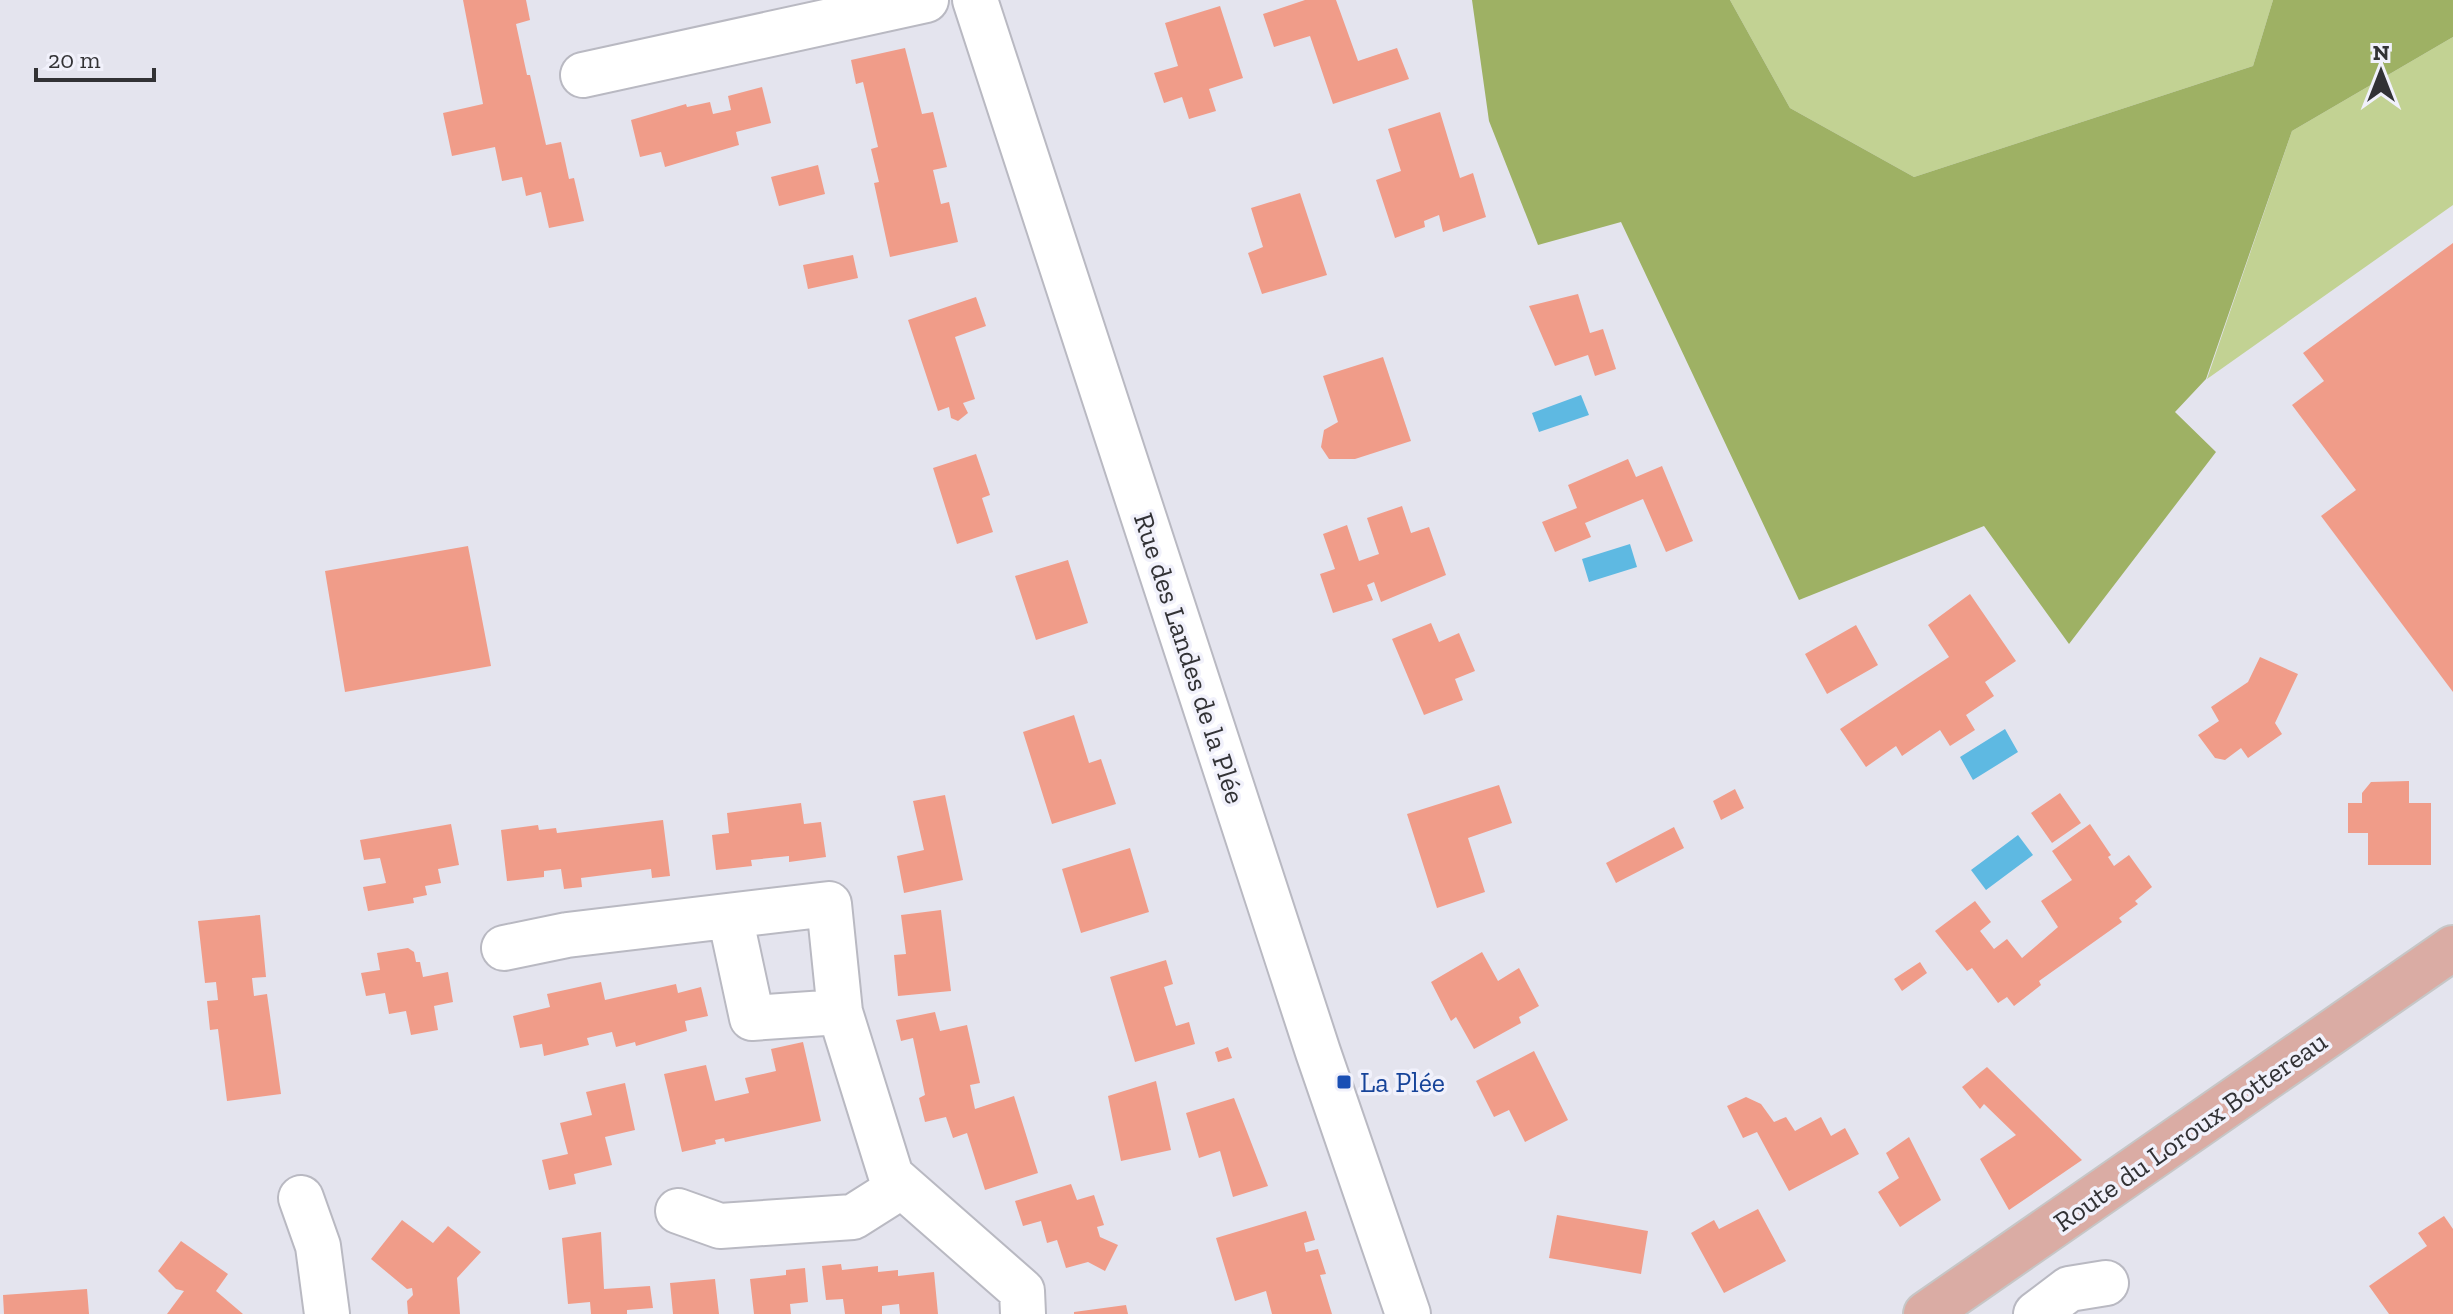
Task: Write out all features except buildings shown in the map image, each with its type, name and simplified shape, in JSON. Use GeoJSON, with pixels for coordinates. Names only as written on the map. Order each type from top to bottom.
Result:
{"type":"FeatureCollection","features":[{"type":"Feature","properties":{"kind":"main road","name":"Route du Loroux Bottereau"},"geometry":{"type":"LineString","coordinates":[[1926,1314],[2453,948]]}},
{"type":"Feature","properties":{"kind":"street"},"geometry":{"type":"LineString","coordinates":[[583,75],[926,0]]}},
{"type":"Feature","properties":{"kind":"street","name":"Rue des Landes de la Plée"},"geometry":{"type":"LineString","coordinates":[[975,0],[1318,1052],[1408,1314]]}},
{"type":"Feature","properties":{"kind":"street"},"geometry":{"type":"LineString","coordinates":[[504,948],[567,935],[829,904],[840,1012],[891,1176],[1022,1291],[1023,1314]]}},
{"type":"Feature","properties":{"kind":"street"},"geometry":{"type":"LineString","coordinates":[[730,916],[752,1018],[840,1012]]}},
{"type":"Feature","properties":{"kind":"street"},"geometry":{"type":"LineString","coordinates":[[678,1211],[720,1226],[853,1217],[902,1186]]}},
{"type":"Feature","properties":{"kind":"street"},"geometry":{"type":"LineString","coordinates":[[301,1198],[318,1246],[327,1314]]}},
{"type":"Feature","properties":{"kind":"street"},"geometry":{"type":"LineString","coordinates":[[2036,1314],[2069,1289],[2106,1283]]}},
{"type":"Feature","properties":{"kind":"green space"},"geometry":{"type":"Polygon","coordinates":[[[1472,0],[1730,0],[1790,108],[1914,177],[2253,66],[2273,0],[2453,0],[2453,37],[2292,131],[2206,379],[2175,412],[2216,452],[2069,644],[1984,526],[1799,600],[1621,222],[1538,245],[1489,121],[1472,0]]]}},
{"type":"Feature","properties":{"kind":"green space"},"geometry":{"type":"Polygon","coordinates":[[[1730,0],[2273,0],[2253,66],[1914,177],[1790,108],[1730,0]]]}},
{"type":"Feature","properties":{"kind":"green space"},"geometry":{"type":"Polygon","coordinates":[[[2453,37],[2453,205],[2207,379],[2292,131],[2453,37]]]}},
{"type":"Feature","properties":{"kind":"water"},"geometry":{"type":"Polygon","coordinates":[[[1581,395],[1589,415],[1539,432],[1532,413],[1581,395]]]}},
{"type":"Feature","properties":{"kind":"water"},"geometry":{"type":"Polygon","coordinates":[[[1630,544],[1637,567],[1589,582],[1582,559],[1630,544]]]}},
{"type":"Feature","properties":{"kind":"water"},"geometry":{"type":"Polygon","coordinates":[[[2005,729],[2018,752],[1973,780],[1960,757],[2005,729]]]}},
{"type":"Feature","properties":{"kind":"water"},"geometry":{"type":"Polygon","coordinates":[[[2018,835],[2033,855],[1986,890],[1971,870],[2018,835]]]}},
{"type":"Feature","properties":{"kind":"place","name":"La Plée"},"geometry":{"type":"Point","coordinates":[1344,1082]}}]}
